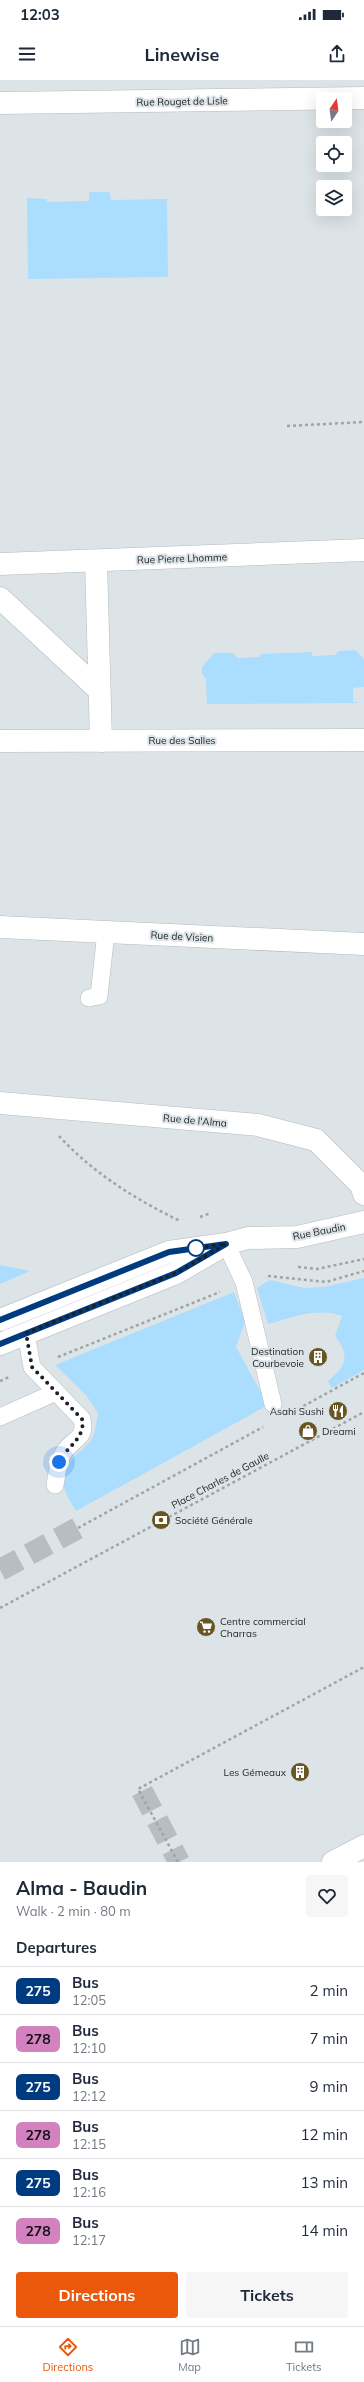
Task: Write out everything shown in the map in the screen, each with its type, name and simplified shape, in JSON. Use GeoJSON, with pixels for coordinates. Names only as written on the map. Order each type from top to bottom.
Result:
{"type":"FeatureCollection","features":[{"type":"Feature","properties":{"kind":"street","name":"Rue Rouget de Lisle"},"geometry":{"type":"LineString","coordinates":[[0,103],[364,98]]}},
{"type":"Feature","properties":{"kind":"street","name":"Rue Pierre Lhomme"},"geometry":{"type":"LineString","coordinates":[[0,564],[364,550]]}},
{"type":"Feature","properties":{"kind":"street"},"geometry":{"type":"LineString","coordinates":[[96,561],[101,741]]}},
{"type":"Feature","properties":{"kind":"street"},"geometry":{"type":"LineString","coordinates":[[0,598],[99,690]]}},
{"type":"Feature","properties":{"kind":"street","name":"Rue des Salles"},"geometry":{"type":"LineString","coordinates":[[0,741],[364,740]]}},
{"type":"Feature","properties":{"kind":"street","name":"Rue de Visien"},"geometry":{"type":"LineString","coordinates":[[0,928],[364,944]]}},
{"type":"Feature","properties":{"kind":"street","name":"Rue de l'Alma"},"geometry":{"type":"LineString","coordinates":[[0,1103],[258,1125],[316,1140],[361,1185],[364,1194]]}},
{"type":"Feature","properties":{"kind":"street","name":"Rue Baudin"},"geometry":{"type":"LineString","coordinates":[[0,1320],[169,1252],[226,1244],[248,1238],[297,1237],[364,1222]]}},
{"type":"Feature","properties":{"kind":"street","name":"Rue Baudin"},"geometry":{"type":"LineString","coordinates":[[0,1344],[176,1273],[226,1244]]}},
{"type":"Feature","properties":{"kind":"street"},"geometry":{"type":"LineString","coordinates":[[333,1862],[364,1846]]}},
{"type":"Feature","properties":{"kind":"lane"},"geometry":{"type":"LineString","coordinates":[[89,998],[99,996],[106,932]]}},
{"type":"Feature","properties":{"kind":"lane"},"geometry":{"type":"LineString","coordinates":[[226,1244],[244,1282],[273,1404]]}},
{"type":"Feature","properties":{"kind":"lane"},"geometry":{"type":"LineString","coordinates":[[26,1333],[32,1367],[82,1419],[84,1427],[82,1433],[64,1451],[59,1462],[55,1485]]}},
{"type":"Feature","properties":{"kind":"lane"},"geometry":{"type":"LineString","coordinates":[[0,1417],[56,1392]]}},
{"type":"Feature","properties":{"kind":"path"},"geometry":{"type":"LineString","coordinates":[[287,426],[364,422]]}},
{"type":"Feature","properties":{"kind":"path"},"geometry":{"type":"LineString","coordinates":[[34,1107],[78,1157],[142,1203],[184,1223]]}},
{"type":"Feature","properties":{"kind":"path"},"geometry":{"type":"LineString","coordinates":[[297,1267],[317,1269],[364,1258]]}},
{"type":"Feature","properties":{"kind":"path"},"geometry":{"type":"LineString","coordinates":[[0,1381],[244,1282],[265,1275],[309,1282],[326,1282],[364,1271]]}},
{"type":"Feature","properties":{"kind":"path"},"geometry":{"type":"LineString","coordinates":[[295,1410],[364,1373]]}},
{"type":"Feature","properties":{"kind":"path","name":"Place Charles de Gaulle"},"geometry":{"type":"LineString","coordinates":[[0,1608],[364,1412]]}},
{"type":"Feature","properties":{"kind":"path"},"geometry":{"type":"LineString","coordinates":[[78,1528],[267,1425]]}},
{"type":"Feature","properties":{"kind":"path"},"geometry":{"type":"LineString","coordinates":[[178,1862],[138,1788],[364,1667]]}},
{"type":"Feature","properties":{"kind":"shaded area"},"geometry":{"type":"Polygon","coordinates":[[[89,192],[110,192],[111,200],[167,199],[168,277],[28,279],[27,198],[47,199],[47,202],[89,201],[89,192]]]}},
{"type":"Feature","properties":{"kind":"shaded area"},"geometry":{"type":"Polygon","coordinates":[[[355,650],[364,659],[364,687],[353,688],[353,702],[364,703],[207,704],[206,679],[202,674],[202,667],[214,653],[232,653],[238,658],[260,657],[260,654],[312,652],[312,656],[335,655],[339,651],[355,650]]]}},
{"type":"Feature","properties":{"kind":"shaded area"},"geometry":{"type":"Polygon","coordinates":[[[0,1265],[30,1271],[0,1284],[0,1265]]]}},
{"type":"Feature","properties":{"kind":"shaded area"},"geometry":{"type":"Polygon","coordinates":[[[364,1278],[364,1370],[332,1388],[328,1381],[343,1365],[344,1360],[343,1349],[335,1336],[342,1316],[323,1312],[305,1314],[268,1324],[257,1288],[270,1280],[304,1288],[324,1287],[364,1278]]]}},
{"type":"Feature","properties":{"kind":"shaded area"},"geometry":{"type":"Polygon","coordinates":[[[234,1292],[245,1321],[236,1347],[268,1405],[76,1511],[65,1492],[63,1479],[64,1472],[73,1458],[93,1437],[98,1413],[86,1395],[55,1365],[234,1292]]]}},
{"type":"Feature","properties":{"kind":"tunnel"},"geometry":{"type":"LineString","coordinates":[[0,1570],[78,1528]]}},
{"type":"Feature","properties":{"kind":"tunnel"},"geometry":{"type":"LineString","coordinates":[[142,1791],[179,1862]]}},
{"type":"Feature","properties":{"kind":"bus line","name":"275"},"geometry":{"type":"LineString","coordinates":[[0,1320],[169,1252],[226,1244],[176,1273],[0,1344]]}},
{"type":"Feature","properties":{"kind":"place","name":"Destination Courbevoie"},"geometry":{"type":"Point","coordinates":[318,1357]}},
{"type":"Feature","properties":{"kind":"place","name":"Asahi Sushi"},"geometry":{"type":"Point","coordinates":[338,1411]}},
{"type":"Feature","properties":{"kind":"place","name":"Dreami"},"geometry":{"type":"Point","coordinates":[308,1431]}},
{"type":"Feature","properties":{"kind":"place","name":"Société Générale"},"geometry":{"type":"Point","coordinates":[161,1520]}},
{"type":"Feature","properties":{"kind":"place","name":"Centre commercial Charras"},"geometry":{"type":"Point","coordinates":[206,1627]}},
{"type":"Feature","properties":{"kind":"place","name":"Les Gémeaux"},"geometry":{"type":"Point","coordinates":[300,1772]}},
{"type":"Feature","properties":{"kind":"route"},"geometry":{"type":"LineString","coordinates":[[59,1462],[64,1451],[82,1433],[84,1427],[82,1419],[32,1367],[26,1333],[176,1273],[226,1244],[196,1248]]}}]}
